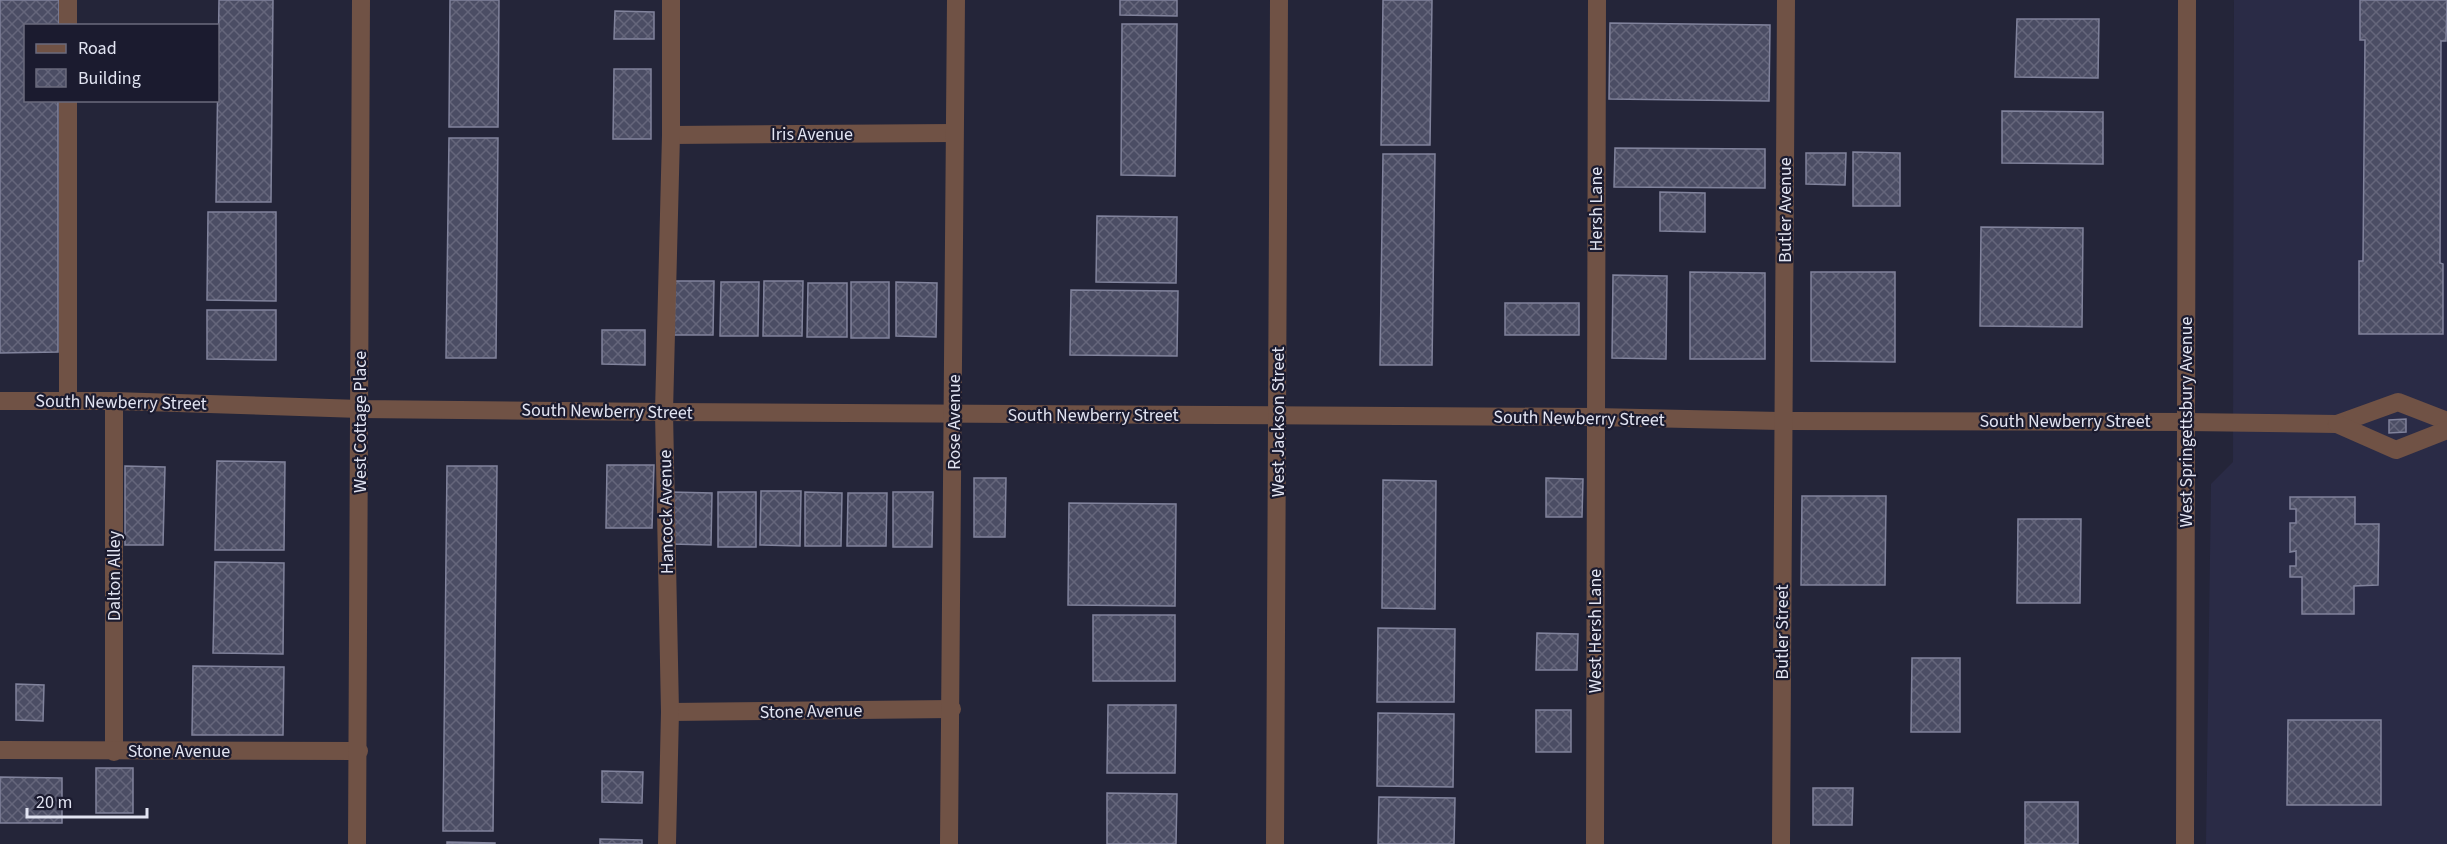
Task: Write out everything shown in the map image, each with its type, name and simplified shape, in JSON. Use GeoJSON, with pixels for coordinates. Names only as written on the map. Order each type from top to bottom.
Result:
{"type":"FeatureCollection","features":[{"type":"Feature","properties":{"kind":"street"},"geometry":{"type":"LineString","coordinates":[[68,0],[68,24]]}},
{"type":"Feature","properties":{"kind":"street","name":"West Cottage Place"},"geometry":{"type":"LineString","coordinates":[[357,844],[362,0]]}},
{"type":"Feature","properties":{"kind":"street","name":"Hancock Avenue"},"geometry":{"type":"LineString","coordinates":[[667,844],[670,712],[664,412],[671,135],[671,0]]}},
{"type":"Feature","properties":{"kind":"street","name":"Rose Avenue"},"geometry":{"type":"LineString","coordinates":[[950,844],[955,415],[956,0]]}},
{"type":"Feature","properties":{"kind":"street","name":"West Jackson Street"},"geometry":{"type":"LineString","coordinates":[[1275,844],[1279,0]]}},
{"type":"Feature","properties":{"kind":"street","name":"Hersh Lane"},"geometry":{"type":"LineString","coordinates":[[1594,417],[1597,0]]}},
{"type":"Feature","properties":{"kind":"street","name":"Butler Avenue"},"geometry":{"type":"LineString","coordinates":[[1785,421],[1786,0]]}},
{"type":"Feature","properties":{"kind":"street","name":"West Springettsbury Avenue"},"geometry":{"type":"LineString","coordinates":[[2185,844],[2187,0]]}},
{"type":"Feature","properties":{"kind":"street"},"geometry":{"type":"LineString","coordinates":[[68,102],[68,401]]}},
{"type":"Feature","properties":{"kind":"street","name":"Iris Avenue"},"geometry":{"type":"LineString","coordinates":[[671,135],[954,133]]}},
{"type":"Feature","properties":{"kind":"street","name":"South Newberry Street"},"geometry":{"type":"LineString","coordinates":[[0,400],[114,401],[360,409],[2337,424]]}},
{"type":"Feature","properties":{"kind":"street","name":"Dalton Alley"},"geometry":{"type":"LineString","coordinates":[[114,401],[114,752]]}},
{"type":"Feature","properties":{"kind":"street"},"geometry":{"type":"LineString","coordinates":[[2337,424],[2398,402],[2447,421]]}},
{"type":"Feature","properties":{"kind":"street","name":"West Hersh Lane"},"geometry":{"type":"LineString","coordinates":[[1594,417],[1595,844]]}},
{"type":"Feature","properties":{"kind":"street","name":"Butler Street"},"geometry":{"type":"LineString","coordinates":[[1781,844],[1785,421]]}},
{"type":"Feature","properties":{"kind":"street"},"geometry":{"type":"LineString","coordinates":[[2337,424],[2396,450],[2447,430]]}},
{"type":"Feature","properties":{"kind":"street","name":"Stone Avenue"},"geometry":{"type":"LineString","coordinates":[[670,712],[952,709]]}},
{"type":"Feature","properties":{"kind":"street","name":"Stone Avenue"},"geometry":{"type":"LineString","coordinates":[[0,750],[359,751]]}},
{"type":"Feature","properties":{"kind":"shaded area"},"geometry":{"type":"Polygon","coordinates":[[[2234,0],[2447,0],[2447,844],[2206,844],[2211,484],[2233,462],[2234,0]]]}},
{"type":"Feature","properties":{"kind":"building"},"geometry":{"type":"Polygon","coordinates":[[[0,0],[59,0],[59,24],[24,24],[24,102],[58,102],[58,352],[0,353],[0,0]]]}},
{"type":"Feature","properties":{"kind":"building"},"geometry":{"type":"Polygon","coordinates":[[[219,0],[273,0],[271,202],[216,202],[219,0]]]}},
{"type":"Feature","properties":{"kind":"building"},"geometry":{"type":"Polygon","coordinates":[[[450,0],[499,0],[498,127],[449,127],[450,0]]]}},
{"type":"Feature","properties":{"kind":"building"},"geometry":{"type":"Polygon","coordinates":[[[1120,0],[1177,0],[1177,16],[1120,15],[1120,0]]]}},
{"type":"Feature","properties":{"kind":"building"},"geometry":{"type":"Polygon","coordinates":[[[1383,0],[1432,0],[1430,145],[1381,145],[1383,0]]]}},
{"type":"Feature","properties":{"kind":"building"},"geometry":{"type":"Polygon","coordinates":[[[2360,0],[2447,0],[2446,41],[2441,41],[2440,263],[2443,264],[2443,334],[2359,334],[2359,261],[2363,261],[2365,40],[2360,40],[2360,0]]]}},
{"type":"Feature","properties":{"kind":"building"},"geometry":{"type":"Polygon","coordinates":[[[615,11],[654,12],[654,39],[614,39],[615,11]]]}},
{"type":"Feature","properties":{"kind":"building"},"geometry":{"type":"Polygon","coordinates":[[[2017,19],[2099,19],[2098,78],[2015,77],[2017,19]]]}},
{"type":"Feature","properties":{"kind":"building"},"geometry":{"type":"Polygon","coordinates":[[[1610,23],[1770,25],[1769,101],[1609,99],[1610,23]]]}},
{"type":"Feature","properties":{"kind":"building"},"geometry":{"type":"Polygon","coordinates":[[[1122,24],[1177,24],[1175,176],[1121,175],[1122,24]]]}},
{"type":"Feature","properties":{"kind":"building"},"geometry":{"type":"Polygon","coordinates":[[[614,69],[651,69],[651,139],[613,139],[614,69]]]}},
{"type":"Feature","properties":{"kind":"building"},"geometry":{"type":"Polygon","coordinates":[[[2002,111],[2103,112],[2103,164],[2002,163],[2002,111]]]}},
{"type":"Feature","properties":{"kind":"building"},"geometry":{"type":"Polygon","coordinates":[[[449,138],[498,138],[496,358],[446,358],[449,138]]]}},
{"type":"Feature","properties":{"kind":"building"},"geometry":{"type":"Polygon","coordinates":[[[1615,148],[1765,149],[1765,188],[1614,187],[1615,148]]]}},
{"type":"Feature","properties":{"kind":"building"},"geometry":{"type":"Polygon","coordinates":[[[1853,152],[1900,153],[1900,206],[1853,206],[1853,152]]]}},
{"type":"Feature","properties":{"kind":"building"},"geometry":{"type":"Polygon","coordinates":[[[1806,153],[1846,153],[1845,185],[1806,184],[1806,153]]]}},
{"type":"Feature","properties":{"kind":"building"},"geometry":{"type":"Polygon","coordinates":[[[1383,154],[1435,154],[1432,365],[1380,365],[1383,154]]]}},
{"type":"Feature","properties":{"kind":"building"},"geometry":{"type":"Polygon","coordinates":[[[1660,192],[1705,193],[1705,232],[1660,231],[1660,192]]]}},
{"type":"Feature","properties":{"kind":"building"},"geometry":{"type":"Polygon","coordinates":[[[208,212],[276,212],[276,301],[207,300],[208,212]]]}},
{"type":"Feature","properties":{"kind":"building"},"geometry":{"type":"Polygon","coordinates":[[[1097,216],[1177,217],[1176,283],[1096,282],[1097,216]]]}},
{"type":"Feature","properties":{"kind":"building"},"geometry":{"type":"Polygon","coordinates":[[[1981,227],[2083,228],[2082,327],[1980,326],[1981,227]]]}},
{"type":"Feature","properties":{"kind":"building"},"geometry":{"type":"Polygon","coordinates":[[[1690,272],[1765,273],[1765,359],[1690,359],[1690,272]]]}},
{"type":"Feature","properties":{"kind":"building"},"geometry":{"type":"Polygon","coordinates":[[[1811,272],[1895,272],[1895,362],[1811,361],[1811,272]]]}},
{"type":"Feature","properties":{"kind":"building"},"geometry":{"type":"Polygon","coordinates":[[[1613,275],[1667,276],[1666,359],[1612,358],[1613,275]]]}},
{"type":"Feature","properties":{"kind":"building"},"geometry":{"type":"Polygon","coordinates":[[[675,281],[714,281],[713,335],[674,335],[675,281]]]}},
{"type":"Feature","properties":{"kind":"building"},"geometry":{"type":"Polygon","coordinates":[[[764,281],[803,281],[802,336],[763,336],[764,281]]]}},
{"type":"Feature","properties":{"kind":"building"},"geometry":{"type":"Polygon","coordinates":[[[721,282],[759,282],[758,336],[720,336],[721,282]]]}},
{"type":"Feature","properties":{"kind":"building"},"geometry":{"type":"Polygon","coordinates":[[[851,282],[889,282],[889,338],[851,338],[851,282]]]}},
{"type":"Feature","properties":{"kind":"building"},"geometry":{"type":"Polygon","coordinates":[[[896,282],[937,283],[936,337],[896,336],[896,282]]]}},
{"type":"Feature","properties":{"kind":"building"},"geometry":{"type":"Polygon","coordinates":[[[808,283],[847,283],[847,337],[807,337],[808,283]]]}},
{"type":"Feature","properties":{"kind":"building"},"geometry":{"type":"Polygon","coordinates":[[[1071,290],[1178,291],[1177,356],[1070,355],[1071,290]]]}},
{"type":"Feature","properties":{"kind":"building"},"geometry":{"type":"Polygon","coordinates":[[[1505,303],[1579,303],[1579,335],[1505,335],[1505,303]]]}},
{"type":"Feature","properties":{"kind":"building"},"geometry":{"type":"Polygon","coordinates":[[[207,310],[276,310],[276,360],[207,359],[207,310]]]}},
{"type":"Feature","properties":{"kind":"building"},"geometry":{"type":"Polygon","coordinates":[[[602,330],[645,330],[645,365],[602,364],[602,330]]]}},
{"type":"Feature","properties":{"kind":"building"},"geometry":{"type":"Polygon","coordinates":[[[2406,419],[2406,432],[2389,433],[2389,420],[2406,419]]]}},
{"type":"Feature","properties":{"kind":"building"},"geometry":{"type":"Polygon","coordinates":[[[217,461],[285,462],[284,550],[215,550],[217,461]]]}},
{"type":"Feature","properties":{"kind":"building"},"geometry":{"type":"Polygon","coordinates":[[[607,465],[654,465],[652,528],[606,528],[607,465]]]}},
{"type":"Feature","properties":{"kind":"building"},"geometry":{"type":"Polygon","coordinates":[[[125,466],[165,467],[163,545],[125,545],[125,466]]]}},
{"type":"Feature","properties":{"kind":"building"},"geometry":{"type":"Polygon","coordinates":[[[447,466],[497,466],[493,831],[443,831],[447,466]]]}},
{"type":"Feature","properties":{"kind":"building"},"geometry":{"type":"Polygon","coordinates":[[[974,478],[1006,478],[1005,537],[974,537],[974,478]]]}},
{"type":"Feature","properties":{"kind":"building"},"geometry":{"type":"Polygon","coordinates":[[[1546,478],[1583,479],[1582,517],[1546,517],[1546,478]]]}},
{"type":"Feature","properties":{"kind":"building"},"geometry":{"type":"Polygon","coordinates":[[[1383,480],[1436,481],[1435,609],[1382,608],[1383,480]]]}},
{"type":"Feature","properties":{"kind":"building"},"geometry":{"type":"Polygon","coordinates":[[[761,491],[801,491],[800,546],[760,545],[761,491]]]}},
{"type":"Feature","properties":{"kind":"building"},"geometry":{"type":"Polygon","coordinates":[[[671,492],[712,493],[711,545],[671,544],[671,492]]]}},
{"type":"Feature","properties":{"kind":"building"},"geometry":{"type":"Polygon","coordinates":[[[718,492],[756,492],[756,547],[718,547],[718,492]]]}},
{"type":"Feature","properties":{"kind":"building"},"geometry":{"type":"Polygon","coordinates":[[[805,492],[842,493],[841,546],[805,546],[805,492]]]}},
{"type":"Feature","properties":{"kind":"building"},"geometry":{"type":"Polygon","coordinates":[[[893,492],[933,492],[932,547],[893,547],[893,492]]]}},
{"type":"Feature","properties":{"kind":"building"},"geometry":{"type":"Polygon","coordinates":[[[848,493],[887,493],[886,546],[847,546],[848,493]]]}},
{"type":"Feature","properties":{"kind":"building"},"geometry":{"type":"Polygon","coordinates":[[[1802,496],[1886,496],[1885,585],[1801,585],[1802,496]]]}},
{"type":"Feature","properties":{"kind":"building"},"geometry":{"type":"Polygon","coordinates":[[[2290,497],[2355,497],[2355,524],[2379,524],[2378,585],[2354,586],[2354,614],[2302,614],[2302,577],[2290,577],[2290,566],[2296,566],[2296,551],[2290,552],[2290,523],[2296,523],[2296,509],[2290,509],[2290,497]]]}},
{"type":"Feature","properties":{"kind":"building"},"geometry":{"type":"Polygon","coordinates":[[[1069,503],[1176,504],[1175,606],[1068,605],[1069,503]]]}},
{"type":"Feature","properties":{"kind":"building"},"geometry":{"type":"Polygon","coordinates":[[[2018,519],[2081,519],[2080,603],[2017,603],[2018,519]]]}},
{"type":"Feature","properties":{"kind":"building"},"geometry":{"type":"Polygon","coordinates":[[[215,562],[284,563],[283,654],[213,653],[215,562]]]}},
{"type":"Feature","properties":{"kind":"building"},"geometry":{"type":"Polygon","coordinates":[[[1093,615],[1175,615],[1175,681],[1093,681],[1093,615]]]}},
{"type":"Feature","properties":{"kind":"building"},"geometry":{"type":"Polygon","coordinates":[[[1378,628],[1455,629],[1454,702],[1377,702],[1378,628]]]}},
{"type":"Feature","properties":{"kind":"building"},"geometry":{"type":"Polygon","coordinates":[[[1537,633],[1578,634],[1577,670],[1536,670],[1537,633]]]}},
{"type":"Feature","properties":{"kind":"building"},"geometry":{"type":"Polygon","coordinates":[[[1912,658],[1960,658],[1960,732],[1911,732],[1912,658]]]}},
{"type":"Feature","properties":{"kind":"building"},"geometry":{"type":"Polygon","coordinates":[[[193,666],[284,667],[283,735],[192,735],[193,666]]]}},
{"type":"Feature","properties":{"kind":"building"},"geometry":{"type":"Polygon","coordinates":[[[16,684],[44,685],[43,721],[16,720],[16,684]]]}},
{"type":"Feature","properties":{"kind":"building"},"geometry":{"type":"Polygon","coordinates":[[[1108,705],[1176,705],[1175,773],[1107,773],[1108,705]]]}},
{"type":"Feature","properties":{"kind":"building"},"geometry":{"type":"Polygon","coordinates":[[[1536,710],[1571,710],[1571,752],[1536,752],[1536,710]]]}},
{"type":"Feature","properties":{"kind":"building"},"geometry":{"type":"Polygon","coordinates":[[[1378,713],[1454,714],[1453,787],[1377,786],[1378,713]]]}},
{"type":"Feature","properties":{"kind":"building"},"geometry":{"type":"Polygon","coordinates":[[[2288,720],[2381,720],[2381,805],[2287,805],[2288,720]]]}},
{"type":"Feature","properties":{"kind":"building"},"geometry":{"type":"Polygon","coordinates":[[[96,768],[133,768],[133,813],[96,813],[96,768]]]}},
{"type":"Feature","properties":{"kind":"building"},"geometry":{"type":"Polygon","coordinates":[[[602,771],[643,772],[642,803],[602,802],[602,771]]]}},
{"type":"Feature","properties":{"kind":"building"},"geometry":{"type":"Polygon","coordinates":[[[0,777],[62,778],[62,823],[0,823],[0,777]]]}},
{"type":"Feature","properties":{"kind":"building"},"geometry":{"type":"Polygon","coordinates":[[[1813,788],[1853,788],[1852,825],[1813,825],[1813,788]]]}},
{"type":"Feature","properties":{"kind":"building"},"geometry":{"type":"Polygon","coordinates":[[[1107,793],[1177,794],[1176,844],[1107,844],[1107,793]]]}},
{"type":"Feature","properties":{"kind":"building"},"geometry":{"type":"Polygon","coordinates":[[[1379,797],[1455,798],[1454,844],[1378,844],[1379,797]]]}},
{"type":"Feature","properties":{"kind":"building"},"geometry":{"type":"Polygon","coordinates":[[[2025,802],[2078,802],[2078,844],[2025,844],[2025,802]]]}},
{"type":"Feature","properties":{"kind":"building"},"geometry":{"type":"Polygon","coordinates":[[[600,839],[642,840],[642,844],[600,844],[600,839]]]}},
{"type":"Feature","properties":{"kind":"building"},"geometry":{"type":"Polygon","coordinates":[[[447,842],[495,843],[495,844],[447,844],[447,842]]]}}]}
